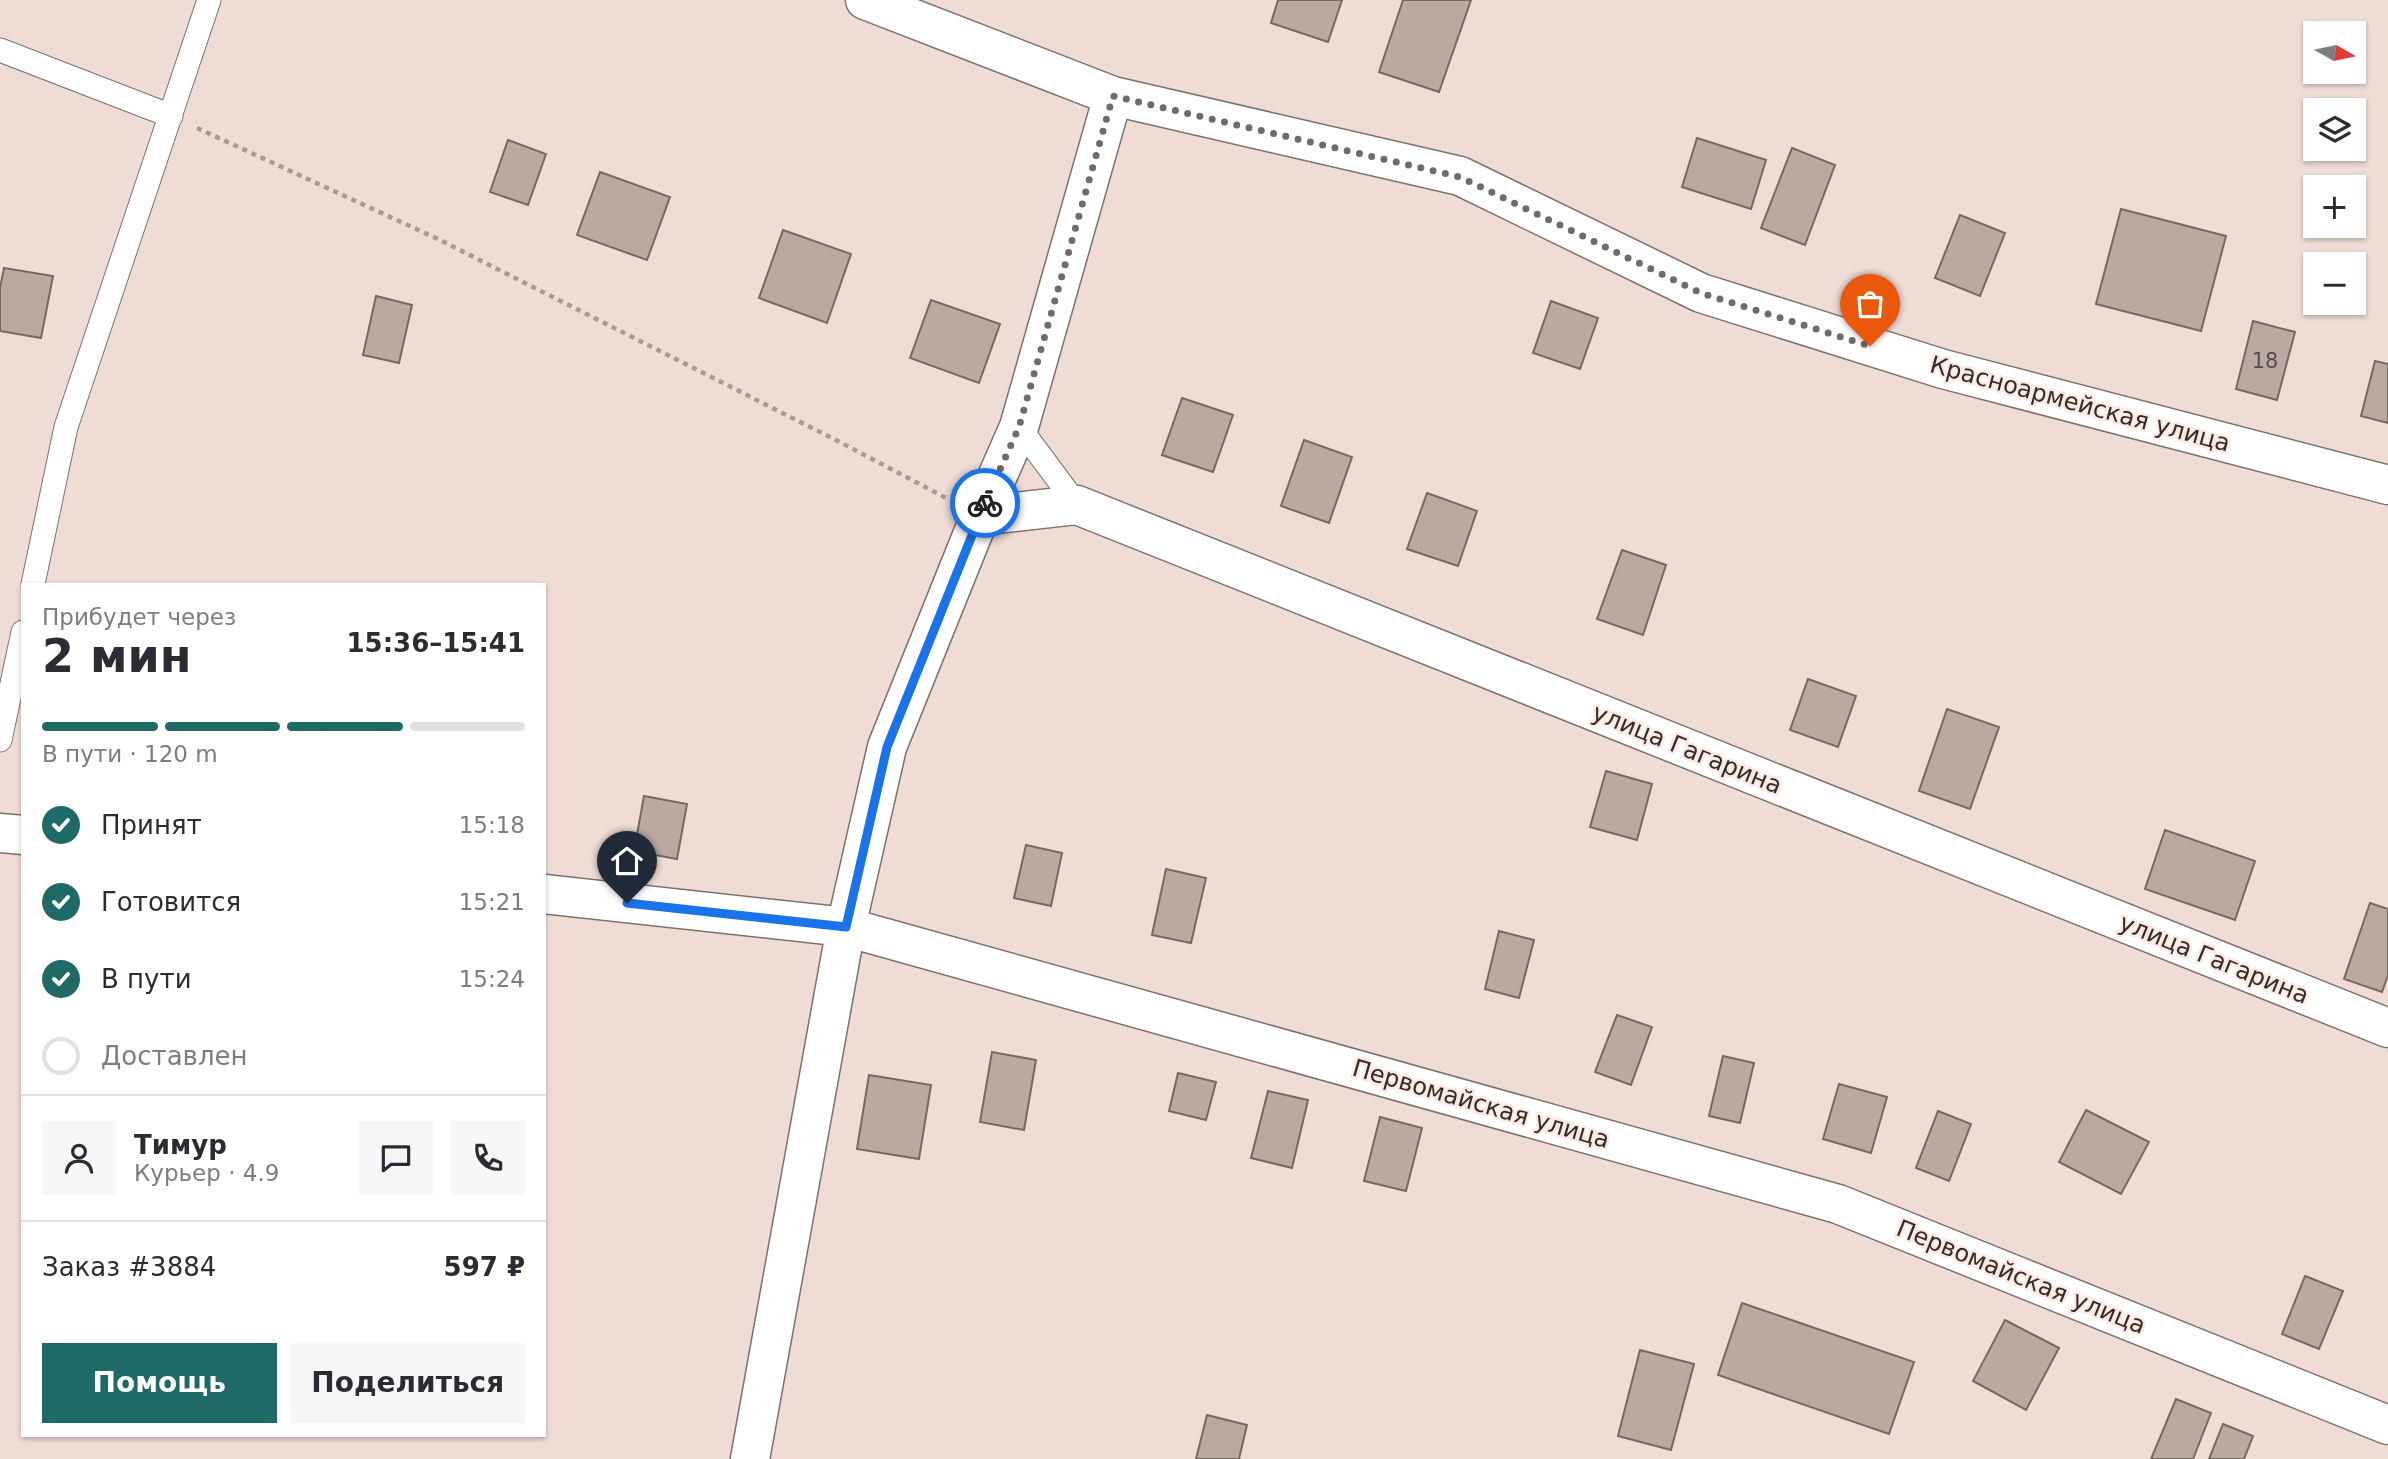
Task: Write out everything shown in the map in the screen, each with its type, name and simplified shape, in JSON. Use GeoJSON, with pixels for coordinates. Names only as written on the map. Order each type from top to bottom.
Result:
{"type":"FeatureCollection","features":[{"type":"Feature","properties":{"kind":"street","name":"Красноармейская улица"},"geometry":{"type":"LineString","coordinates":[[866,0],[1113,96],[1460,177],[1701,293],[1943,369],[2388,485]]}},
{"type":"Feature","properties":{"kind":"street"},"geometry":{"type":"LineString","coordinates":[[750,1459],[846,927],[887,747],[980,516],[1019,427],[1113,96]]}},
{"type":"Feature","properties":{"kind":"street","name":"улица Гагарина"},"geometry":{"type":"LineString","coordinates":[[980,516],[1077,505],[2388,1028]]}},
{"type":"Feature","properties":{"kind":"street"},"geometry":{"type":"LineString","coordinates":[[0,833],[21,835]]}},
{"type":"Feature","properties":{"kind":"street","name":"Первомайская улица"},"geometry":{"type":"LineString","coordinates":[[546,894],[846,927],[1838,1204],[2388,1425]]}},
{"type":"Feature","properties":{"kind":"lane"},"geometry":{"type":"LineString","coordinates":[[33,583],[66,427],[209,0]]}},
{"type":"Feature","properties":{"kind":"lane"},"geometry":{"type":"LineString","coordinates":[[0,50],[171,116]]}},
{"type":"Feature","properties":{"kind":"lane"},"geometry":{"type":"LineString","coordinates":[[1019,427],[1077,505]]}},
{"type":"Feature","properties":{"kind":"lane"},"geometry":{"type":"LineString","coordinates":[[0,740],[21,641]]}},
{"type":"Feature","properties":{"kind":"path"},"geometry":{"type":"LineString","coordinates":[[171,116],[438,239],[834,439],[980,516]]}},
{"type":"Feature","properties":{"kind":"building"},"geometry":{"type":"Polygon","coordinates":[[[1278,0],[1342,0],[1328,42],[1271,23],[1278,0]]]}},
{"type":"Feature","properties":{"kind":"building"},"geometry":{"type":"Polygon","coordinates":[[[1403,0],[1471,0],[1439,92],[1379,72],[1403,0]]]}},
{"type":"Feature","properties":{"kind":"building"},"geometry":{"type":"Polygon","coordinates":[[[1697,138],[1766,160],[1751,209],[1682,187],[1697,138]]]}},
{"type":"Feature","properties":{"kind":"building"},"geometry":{"type":"Polygon","coordinates":[[[508,140],[546,154],[528,205],[490,192],[508,140]]]}},
{"type":"Feature","properties":{"kind":"building"},"geometry":{"type":"Polygon","coordinates":[[[1792,148],[1835,165],[1805,245],[1761,228],[1792,148]]]}},
{"type":"Feature","properties":{"kind":"building"},"geometry":{"type":"Polygon","coordinates":[[[600,172],[670,197],[647,260],[577,235],[600,172]]]}},
{"type":"Feature","properties":{"kind":"building"},"geometry":{"type":"Polygon","coordinates":[[[2121,209],[2226,236],[2201,331],[2096,304],[2121,209]]]}},
{"type":"Feature","properties":{"kind":"building"},"geometry":{"type":"Polygon","coordinates":[[[1960,215],[2005,233],[1980,296],[1935,278],[1960,215]]]}},
{"type":"Feature","properties":{"kind":"building"},"geometry":{"type":"Polygon","coordinates":[[[783,230],[851,254],[827,323],[759,298],[783,230]]]}},
{"type":"Feature","properties":{"kind":"building"},"geometry":{"type":"Polygon","coordinates":[[[4,268],[53,276],[41,338],[0,331],[0,288],[4,268]]]}},
{"type":"Feature","properties":{"kind":"building"},"geometry":{"type":"Polygon","coordinates":[[[376,296],[412,305],[399,363],[363,355],[376,296]]]}},
{"type":"Feature","properties":{"kind":"building"},"geometry":{"type":"Polygon","coordinates":[[[931,300],[1000,324],[979,383],[910,358],[931,300]]]}},
{"type":"Feature","properties":{"kind":"building"},"geometry":{"type":"Polygon","coordinates":[[[1551,301],[1598,318],[1580,369],[1533,353],[1551,301]]]}},
{"type":"Feature","properties":{"kind":"building"},"geometry":{"type":"Polygon","coordinates":[[[2253,321],[2295,332],[2277,400],[2236,389],[2253,321]]]}},
{"type":"Feature","properties":{"kind":"building"},"geometry":{"type":"Polygon","coordinates":[[[2375,361],[2388,364],[2388,423],[2361,416],[2375,361]]]}},
{"type":"Feature","properties":{"kind":"building"},"geometry":{"type":"Polygon","coordinates":[[[1182,398],[1233,415],[1213,472],[1162,455],[1182,398]]]}},
{"type":"Feature","properties":{"kind":"building"},"geometry":{"type":"Polygon","coordinates":[[[1304,440],[1352,457],[1329,523],[1281,506],[1304,440]]]}},
{"type":"Feature","properties":{"kind":"building"},"geometry":{"type":"Polygon","coordinates":[[[1427,493],[1477,511],[1458,566],[1407,549],[1427,493]]]}},
{"type":"Feature","properties":{"kind":"building"},"geometry":{"type":"Polygon","coordinates":[[[1622,550],[1666,565],[1643,635],[1597,619],[1622,550]]]}},
{"type":"Feature","properties":{"kind":"building"},"geometry":{"type":"Polygon","coordinates":[[[1808,679],[1856,696],[1838,747],[1790,730],[1808,679]]]}},
{"type":"Feature","properties":{"kind":"building"},"geometry":{"type":"Polygon","coordinates":[[[1947,709],[1999,727],[1970,809],[1919,791],[1947,709]]]}},
{"type":"Feature","properties":{"kind":"building"},"geometry":{"type":"Polygon","coordinates":[[[1606,771],[1652,784],[1637,840],[1590,827],[1606,771]]]}},
{"type":"Feature","properties":{"kind":"building"},"geometry":{"type":"Polygon","coordinates":[[[644,796],[687,804],[677,859],[634,851],[644,796]]]}},
{"type":"Feature","properties":{"kind":"building"},"geometry":{"type":"Polygon","coordinates":[[[2165,830],[2255,861],[2235,920],[2145,889],[2165,830]]]}},
{"type":"Feature","properties":{"kind":"building"},"geometry":{"type":"Polygon","coordinates":[[[1026,845],[1062,853],[1051,906],[1014,898],[1026,845]]]}},
{"type":"Feature","properties":{"kind":"building"},"geometry":{"type":"Polygon","coordinates":[[[1166,869],[1206,878],[1191,943],[1152,935],[1166,869]]]}},
{"type":"Feature","properties":{"kind":"building"},"geometry":{"type":"Polygon","coordinates":[[[2370,903],[2388,909],[2388,975],[2382,992],[2344,979],[2370,903]]]}},
{"type":"Feature","properties":{"kind":"building"},"geometry":{"type":"Polygon","coordinates":[[[1499,931],[1534,940],[1519,998],[1485,989],[1499,931]]]}},
{"type":"Feature","properties":{"kind":"building"},"geometry":{"type":"Polygon","coordinates":[[[1617,1015],[1652,1027],[1631,1085],[1595,1072],[1617,1015]]]}},
{"type":"Feature","properties":{"kind":"building"},"geometry":{"type":"Polygon","coordinates":[[[992,1052],[1036,1060],[1024,1130],[980,1122],[992,1052]]]}},
{"type":"Feature","properties":{"kind":"building"},"geometry":{"type":"Polygon","coordinates":[[[1723,1056],[1754,1063],[1740,1123],[1709,1116],[1723,1056]]]}},
{"type":"Feature","properties":{"kind":"building"},"geometry":{"type":"Polygon","coordinates":[[[1178,1073],[1216,1082],[1206,1120],[1169,1111],[1178,1073]]]}},
{"type":"Feature","properties":{"kind":"building"},"geometry":{"type":"Polygon","coordinates":[[[869,1075],[931,1085],[919,1159],[857,1149],[869,1075]]]}},
{"type":"Feature","properties":{"kind":"building"},"geometry":{"type":"Polygon","coordinates":[[[1839,1084],[1887,1097],[1871,1153],[1823,1139],[1839,1084]]]}},
{"type":"Feature","properties":{"kind":"building"},"geometry":{"type":"Polygon","coordinates":[[[1268,1091],[1308,1100],[1292,1168],[1251,1158],[1268,1091]]]}},
{"type":"Feature","properties":{"kind":"building"},"geometry":{"type":"Polygon","coordinates":[[[2086,1110],[2149,1142],[2121,1194],[2059,1162],[2086,1110]]]}},
{"type":"Feature","properties":{"kind":"building"},"geometry":{"type":"Polygon","coordinates":[[[1938,1111],[1971,1124],[1949,1181],[1916,1168],[1938,1111]]]}},
{"type":"Feature","properties":{"kind":"building"},"geometry":{"type":"Polygon","coordinates":[[[1380,1117],[1422,1128],[1406,1191],[1364,1181],[1380,1117]]]}},
{"type":"Feature","properties":{"kind":"building"},"geometry":{"type":"Polygon","coordinates":[[[2305,1276],[2343,1291],[2319,1349],[2282,1334],[2305,1276]]]}},
{"type":"Feature","properties":{"kind":"building"},"geometry":{"type":"Polygon","coordinates":[[[1742,1303],[1914,1362],[1889,1434],[1718,1375],[1742,1303]]]}},
{"type":"Feature","properties":{"kind":"building"},"geometry":{"type":"Polygon","coordinates":[[[2005,1320],[2059,1348],[2026,1410],[1973,1381],[2005,1320]]]}},
{"type":"Feature","properties":{"kind":"building"},"geometry":{"type":"Polygon","coordinates":[[[1640,1350],[1694,1364],[1671,1450],[1618,1436],[1640,1350]]]}},
{"type":"Feature","properties":{"kind":"building"},"geometry":{"type":"Polygon","coordinates":[[[2176,1399],[2211,1413],[2193,1459],[2151,1459],[2176,1399]]]}},
{"type":"Feature","properties":{"kind":"building"},"geometry":{"type":"Polygon","coordinates":[[[1207,1415],[1247,1425],[1239,1459],[1196,1459],[1207,1415]]]}},
{"type":"Feature","properties":{"kind":"building"},"geometry":{"type":"Polygon","coordinates":[[[2223,1424],[2253,1436],[2244,1459],[2209,1459],[2223,1424]]]}},
{"type":"Feature","properties":{"kind":"way so far"},"geometry":{"type":"LineString","coordinates":[[985,503],[1019,427],[1113,96],[1460,177],[1701,293],[1870,346]]}},
{"type":"Feature","properties":{"kind":"route"},"geometry":{"type":"LineString","coordinates":[[627,903],[846,927],[887,747],[985,503]]}}]}
